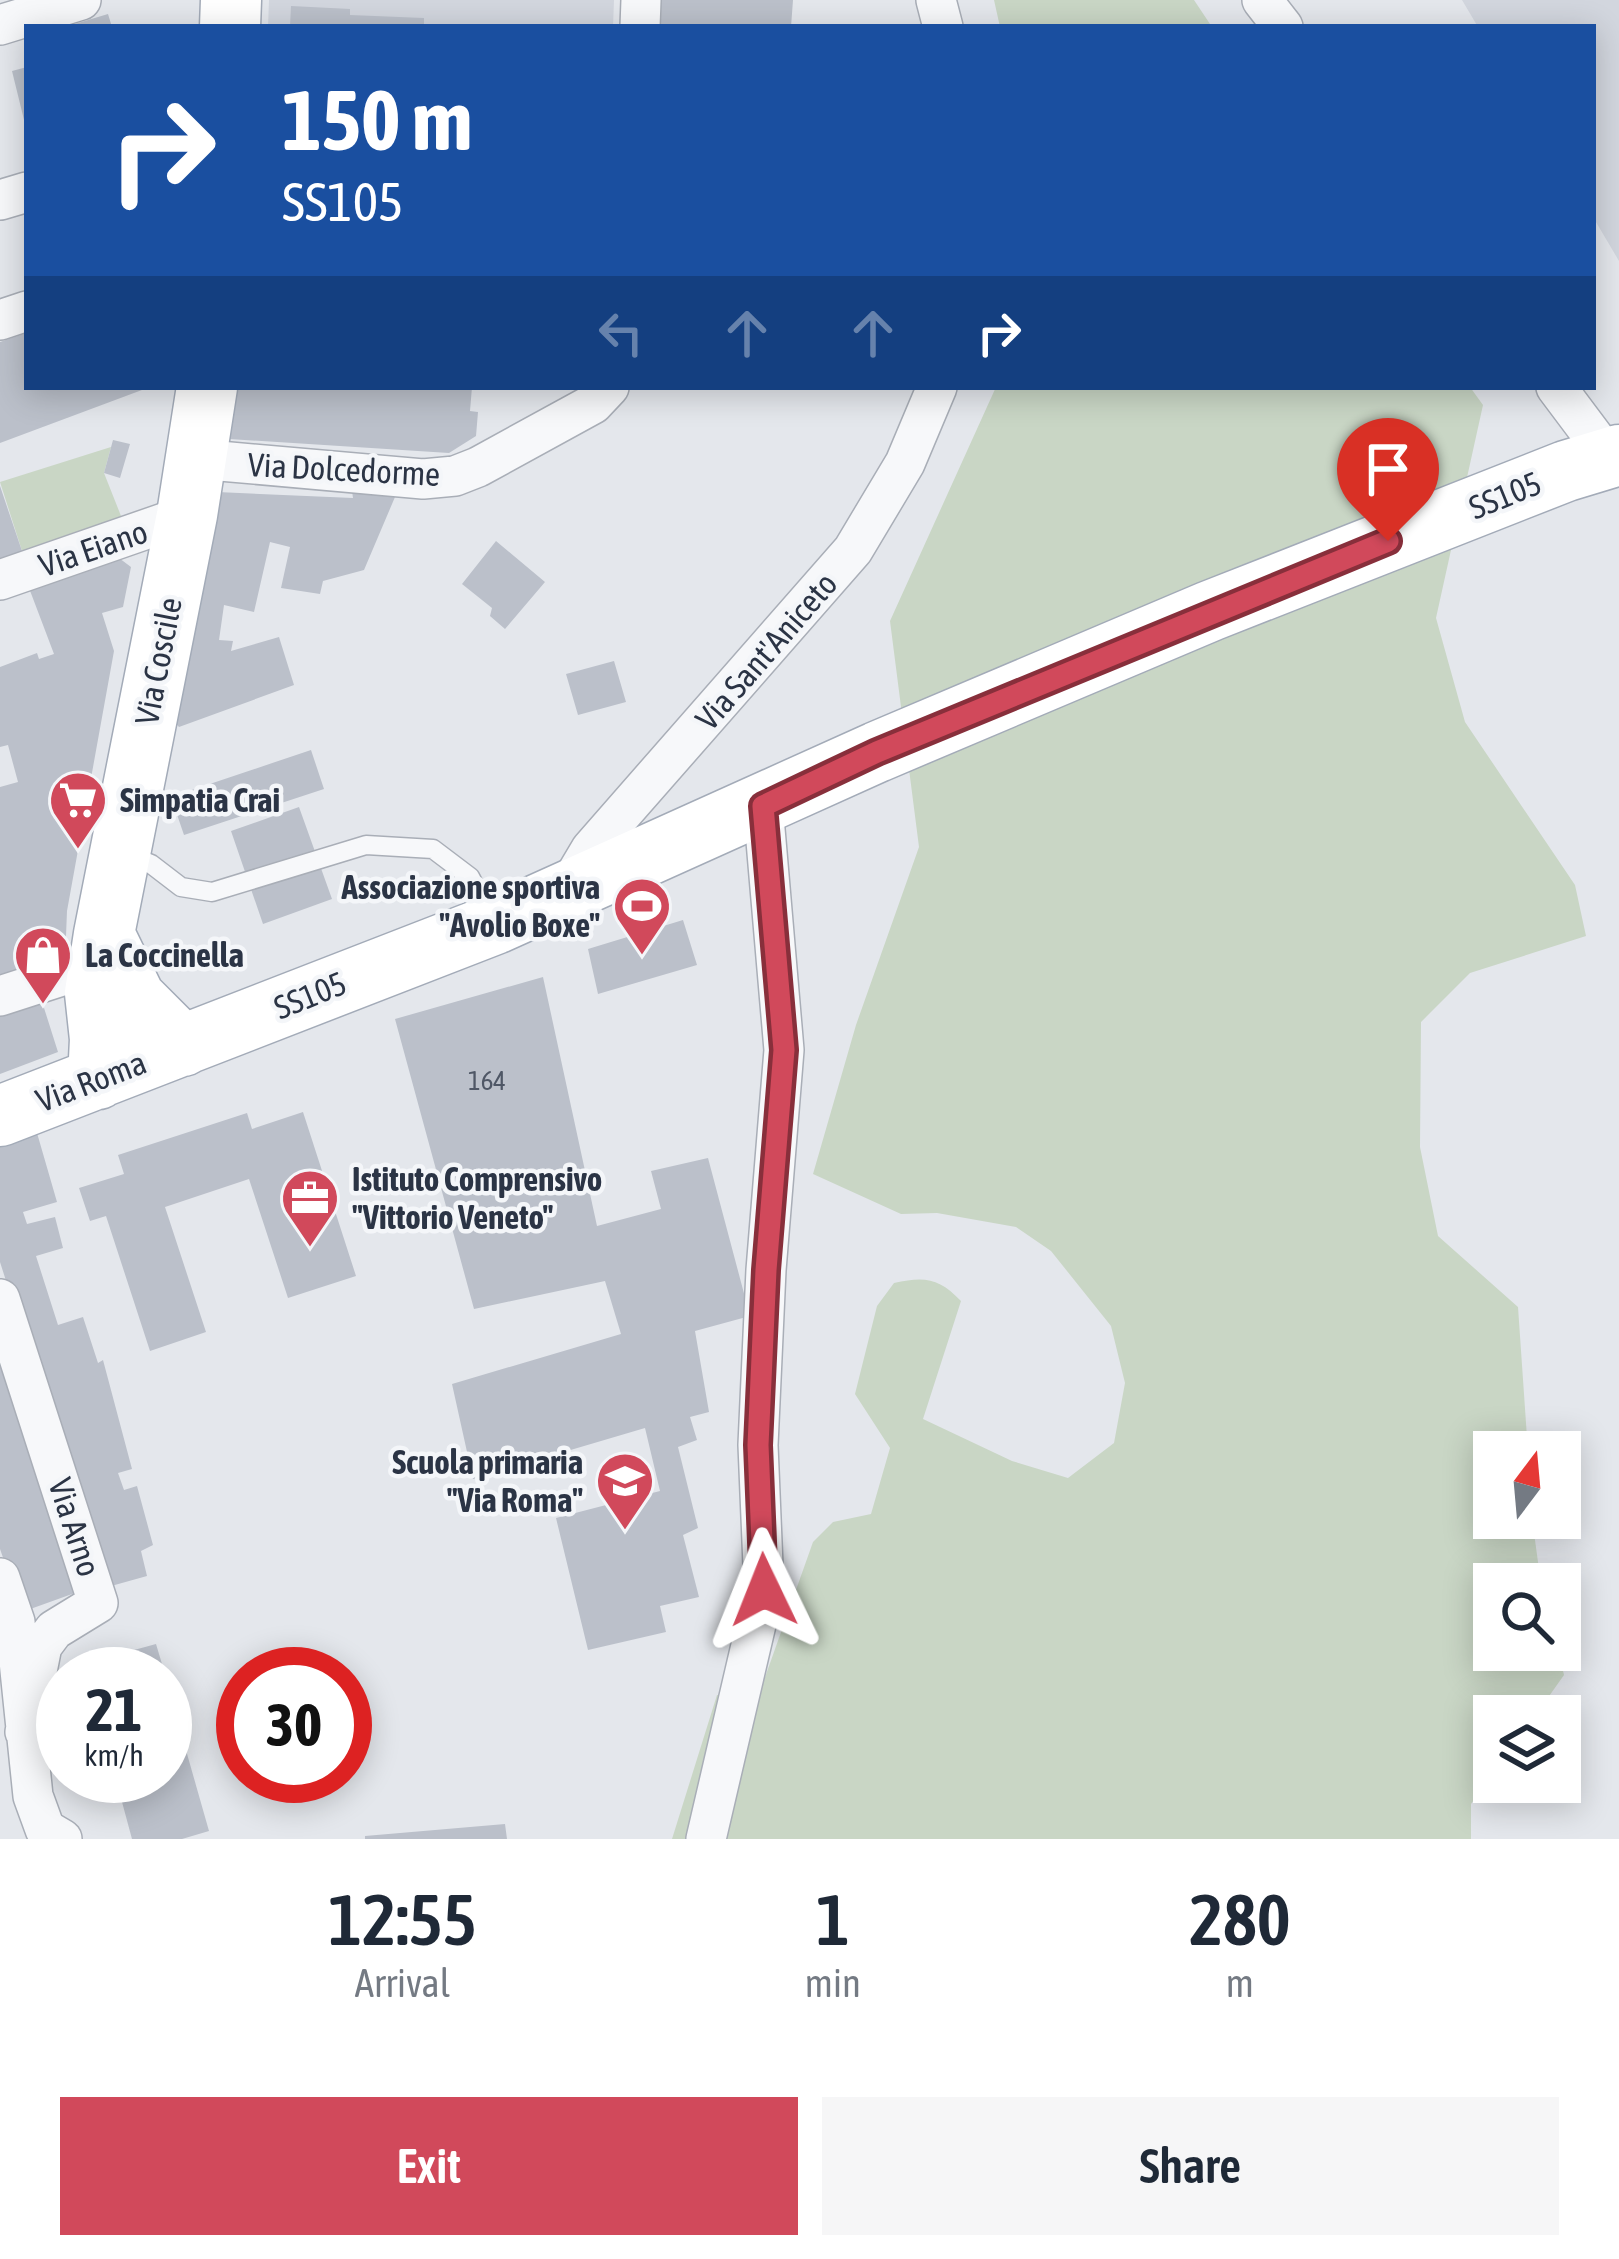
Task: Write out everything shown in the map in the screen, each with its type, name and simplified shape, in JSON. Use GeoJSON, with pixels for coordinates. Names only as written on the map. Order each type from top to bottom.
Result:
{"type":"FeatureCollection","features":[{"type":"Feature","properties":{"kind":"main road","name":"Via Coscile"},"geometry":{"type":"LineString","coordinates":[[98,1079],[95,993],[101,949],[192,487],[206,390]]}},
{"type":"Feature","properties":{"kind":"main road","name":"SS105"},"geometry":{"type":"LineString","coordinates":[[183,1046],[564,895],[877,752],[1210,611],[1598,461]]}},
{"type":"Feature","properties":{"kind":"main road"},"geometry":{"type":"LineString","coordinates":[[101,949],[135,998],[183,1046]]}},
{"type":"Feature","properties":{"kind":"main road","name":"Via Roma"},"geometry":{"type":"LineString","coordinates":[[0,1116],[183,1046]]}},
{"type":"Feature","properties":{"kind":"street"},"geometry":{"type":"LineString","coordinates":[[0,26],[81,0]]}},
{"type":"Feature","properties":{"kind":"street","name":"Via Dolcedorme"},"geometry":{"type":"LineString","coordinates":[[192,487],[455,476],[593,404],[606,390]]}},
{"type":"Feature","properties":{"kind":"street","name":"Via Sant'Aniceto"},"geometry":{"type":"LineString","coordinates":[[564,895],[591,849],[853,550],[905,464],[936,390]]}},
{"type":"Feature","properties":{"kind":"street"},"geometry":{"type":"LineString","coordinates":[[1558,390],[1598,461]]}},
{"type":"Feature","properties":{"kind":"street","name":"Via Eiano"},"geometry":{"type":"LineString","coordinates":[[0,580],[192,487]]}},
{"type":"Feature","properties":{"kind":"street"},"geometry":{"type":"LineString","coordinates":[[706,1839],[764,1590],[758,1445],[784,1050],[763,806]]}},
{"type":"Feature","properties":{"kind":"street"},"geometry":{"type":"LineString","coordinates":[[0,996],[101,949]]}},
{"type":"Feature","properties":{"kind":"street","name":"Via Arno"},"geometry":{"type":"LineString","coordinates":[[0,1299],[98,1603],[54,1630],[42,1646],[12,1733]]}},
{"type":"Feature","properties":{"kind":"street"},"geometry":{"type":"LineString","coordinates":[[0,1578],[15,1622],[12,1733],[45,1828],[62,1839]]}},
{"type":"Feature","properties":{"kind":"lane"},"geometry":{"type":"LineString","coordinates":[[119,850],[151,864],[181,886],[212,892],[366,845],[433,849],[470,877],[495,924]]}},
{"type":"Feature","properties":{"kind":"shaded area"},"geometry":{"type":"Polygon","coordinates":[[[269,0],[614,0],[613,24],[268,24],[269,0]]]}},
{"type":"Feature","properties":{"kind":"shaded area"},"geometry":{"type":"Polygon","coordinates":[[[1462,0],[1619,0],[1619,261],[1596,222],[1596,24],[1476,24],[1462,0]]]}},
{"type":"Feature","properties":{"kind":"green space"},"geometry":{"type":"Polygon","coordinates":[[[994,0],[1194,0],[1210,24],[999,24],[994,0]]]}},
{"type":"Feature","properties":{"kind":"green space"},"geometry":{"type":"Polygon","coordinates":[[[995,390],[1472,390],[1483,405],[1436,618],[1465,722],[1575,885],[1586,936],[1470,973],[1421,1022],[1420,1147],[1438,1236],[1518,1307],[1527,1431],[1473,1431],[1473,1539],[1535,1539],[1538,1563],[1473,1563],[1473,1671],[1563,1671],[1564,1675],[1550,1695],[1473,1695],[1471,1839],[672,1839],[717,1695],[758,1697],[813,1542],[833,1522],[871,1514],[890,1448],[855,1394],[877,1306],[894,1283],[931,1281],[961,1301],[923,1419],[1012,1461],[1068,1478],[1114,1443],[1125,1383],[1111,1326],[1051,1251],[1016,1227],[937,1213],[901,1214],[813,1174],[856,1025],[919,847],[890,621],[995,390]]]}},
{"type":"Feature","properties":{"kind":"green space"},"geometry":{"type":"Polygon","coordinates":[[[111,447],[104,473],[123,521],[23,554],[0,482],[111,447]]]}},
{"type":"Feature","properties":{"kind":"building"},"geometry":{"type":"Polygon","coordinates":[[[656,0],[793,0],[791,24],[654,24],[656,0]]]}},
{"type":"Feature","properties":{"kind":"building"},"geometry":{"type":"Polygon","coordinates":[[[291,6],[350,9],[350,15],[424,18],[424,24],[290,24],[291,6]]]}},
{"type":"Feature","properties":{"kind":"building"},"geometry":{"type":"Polygon","coordinates":[[[108,14],[111,24],[75,24],[108,14]]]}},
{"type":"Feature","properties":{"kind":"building"},"geometry":{"type":"Polygon","coordinates":[[[24,68],[24,120],[12,71],[24,68]]]}},
{"type":"Feature","properties":{"kind":"building"},"geometry":{"type":"Polygon","coordinates":[[[24,334],[24,390],[142,390],[0,443],[0,342],[24,334]]]}},
{"type":"Feature","properties":{"kind":"building"},"geometry":{"type":"Polygon","coordinates":[[[237,390],[472,390],[470,411],[478,412],[476,436],[449,453],[229,439],[237,390]]]}},
{"type":"Feature","properties":{"kind":"building"},"geometry":{"type":"Polygon","coordinates":[[[113,440],[130,444],[120,478],[104,473],[113,440]]]}},
{"type":"Feature","properties":{"kind":"building"},"geometry":{"type":"Polygon","coordinates":[[[0,486],[23,554],[0,562],[0,486]]]}},
{"type":"Feature","properties":{"kind":"building"},"geometry":{"type":"Polygon","coordinates":[[[352,491],[395,497],[364,570],[323,581],[320,594],[281,588],[290,547],[270,542],[254,612],[224,605],[219,640],[233,641],[231,651],[279,637],[294,685],[179,727],[163,709],[217,492],[353,498],[352,491]]]}},
{"type":"Feature","properties":{"kind":"building"},"geometry":{"type":"Polygon","coordinates":[[[496,541],[545,582],[505,629],[490,616],[492,608],[462,584],[496,541]]]}},
{"type":"Feature","properties":{"kind":"building"},"geometry":{"type":"Polygon","coordinates":[[[119,558],[131,567],[123,607],[102,613],[114,651],[67,911],[65,961],[0,984],[0,787],[18,782],[8,745],[0,747],[0,667],[37,653],[39,659],[54,654],[29,588],[119,558]]]}},
{"type":"Feature","properties":{"kind":"building"},"geometry":{"type":"Polygon","coordinates":[[[614,661],[626,702],[578,715],[566,674],[614,661]]]}},
{"type":"Feature","properties":{"kind":"building"},"geometry":{"type":"Polygon","coordinates":[[[311,750],[324,789],[184,835],[171,797],[311,750]]]}},
{"type":"Feature","properties":{"kind":"building"},"geometry":{"type":"Polygon","coordinates":[[[299,807],[332,899],[263,924],[231,831],[299,807]]]}},
{"type":"Feature","properties":{"kind":"building","name":"Associazione sportiva \"Avolio Boxe\""},"geometry":{"type":"Polygon","coordinates":[[[683,920],[697,965],[598,994],[588,949],[683,920]]]}},
{"type":"Feature","properties":{"kind":"building"},"geometry":{"type":"Polygon","coordinates":[[[543,977],[597,1226],[661,1209],[651,1171],[708,1158],[750,1316],[695,1331],[709,1412],[690,1417],[697,1440],[678,1447],[698,1528],[683,1535],[699,1597],[660,1606],[666,1632],[588,1650],[556,1518],[660,1491],[645,1428],[473,1479],[452,1384],[621,1334],[605,1281],[474,1309],[395,1019],[543,977]]]}},
{"type":"Feature","properties":{"kind":"building"},"geometry":{"type":"Polygon","coordinates":[[[38,989],[58,1052],[0,1074],[0,1003],[38,989]]]}},
{"type":"Feature","properties":{"kind":"building","name":"Istituto Comprensivo \"Vittorio Veneto\""},"geometry":{"type":"Polygon","coordinates":[[[303,1112],[356,1276],[288,1298],[249,1179],[165,1207],[206,1332],[150,1351],[106,1216],[90,1221],[79,1188],[124,1174],[118,1155],[247,1113],[252,1129],[303,1112]]]}},
{"type":"Feature","properties":{"kind":"building"},"geometry":{"type":"Polygon","coordinates":[[[37,1133],[57,1202],[23,1212],[27,1224],[55,1217],[63,1248],[36,1256],[58,1325],[83,1317],[98,1363],[103,1360],[132,1469],[118,1473],[124,1490],[137,1486],[153,1545],[141,1551],[147,1576],[104,1588],[0,1262],[0,1146],[37,1133]]]}},
{"type":"Feature","properties":{"kind":"building"},"geometry":{"type":"Polygon","coordinates":[[[0,1333],[86,1589],[22,1612],[0,1549],[0,1333]]]}},
{"type":"Feature","properties":{"kind":"building"},"geometry":{"type":"Polygon","coordinates":[[[192,1771],[209,1831],[182,1839],[132,1839],[122,1803],[192,1803],[192,1771]]]}},
{"type":"Feature","properties":{"kind":"building"},"geometry":{"type":"Polygon","coordinates":[[[505,1824],[507,1839],[365,1839],[365,1836],[505,1824]]]}},
{"type":"Feature","properties":{"kind":"place","name":"Simpatia Crai"},"geometry":{"type":"Point","coordinates":[78,851]}},
{"type":"Feature","properties":{"kind":"place","name":"Associazione sportiva \"Avolio Boxe\""},"geometry":{"type":"Point","coordinates":[642,957]}},
{"type":"Feature","properties":{"kind":"place","name":"La Coccinella"},"geometry":{"type":"Point","coordinates":[43,1006]}},
{"type":"Feature","properties":{"kind":"place","name":"Istituto Comprensivo \"Vittorio Veneto\""},"geometry":{"type":"Point","coordinates":[310,1249]}},
{"type":"Feature","properties":{"kind":"place","name":"Scuola primaria \"Via Roma\""},"geometry":{"type":"Point","coordinates":[625,1532]}},
{"type":"Feature","properties":{"kind":"route"},"geometry":{"type":"LineString","coordinates":[[764,1590],[758,1445],[784,1050],[763,806],[877,752],[1388,541]]}}]}
